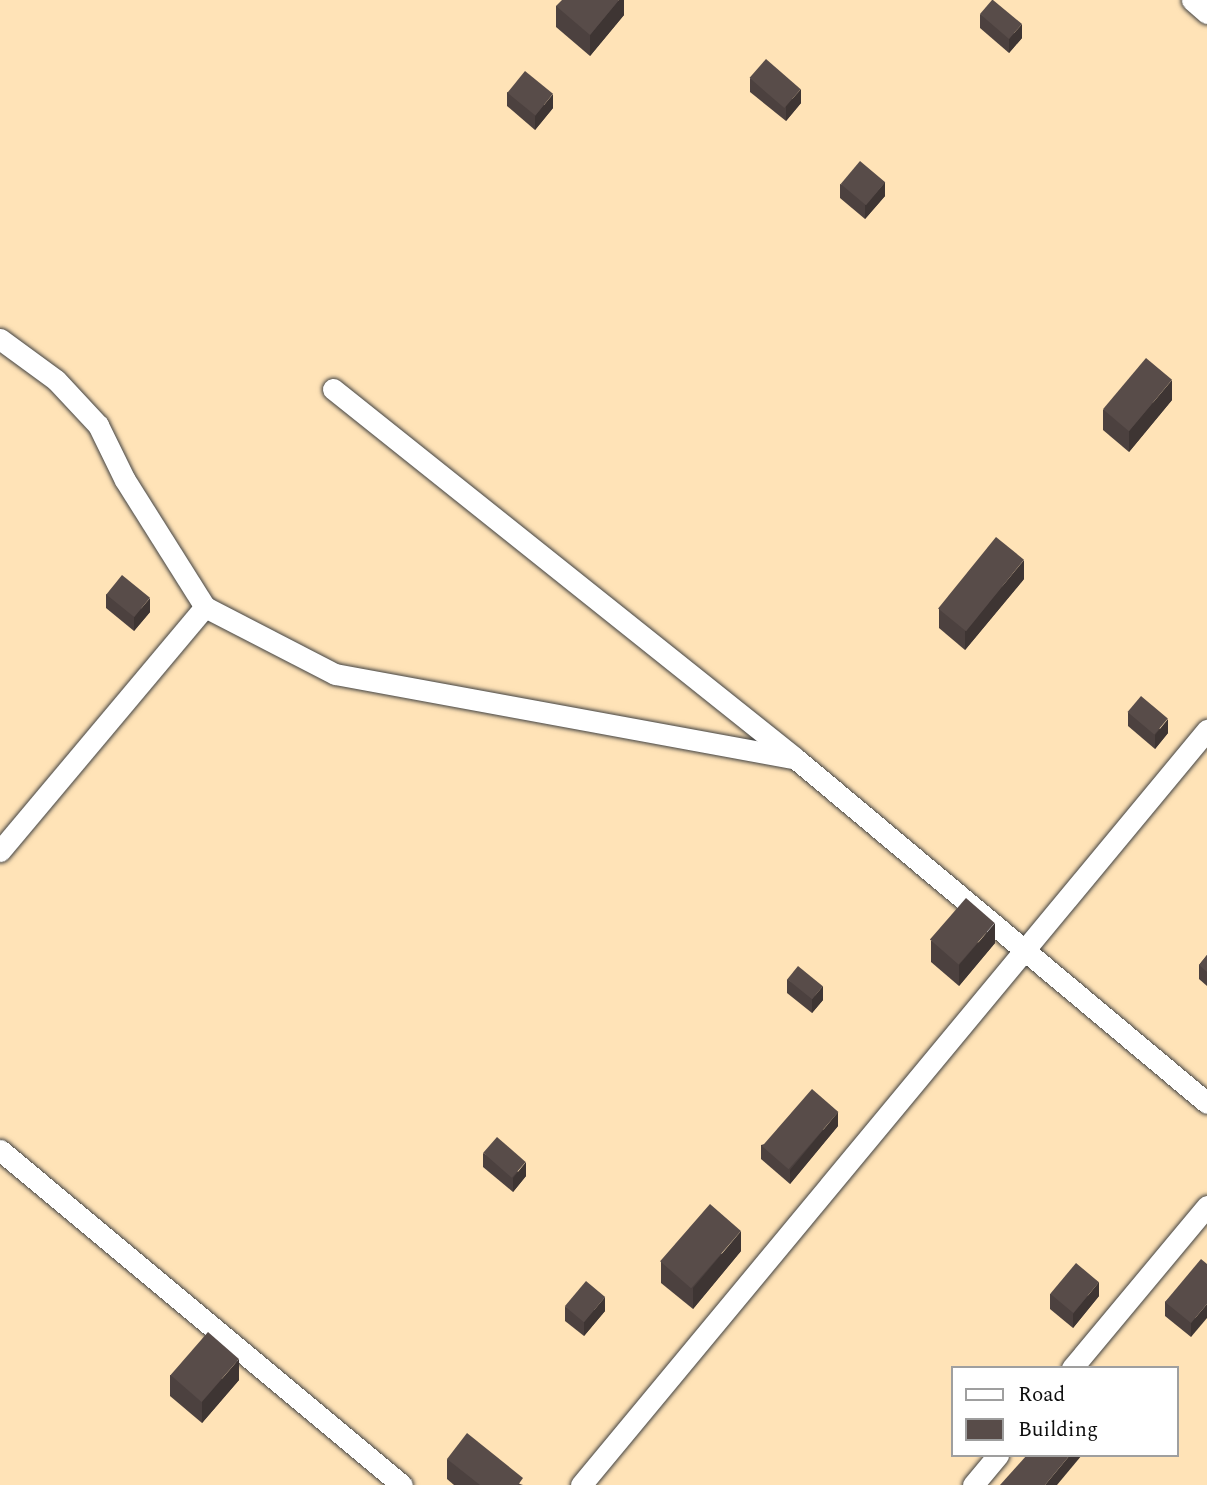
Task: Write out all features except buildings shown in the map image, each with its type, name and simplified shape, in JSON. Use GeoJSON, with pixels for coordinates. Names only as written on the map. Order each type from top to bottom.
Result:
{"type":"FeatureCollection","features":[{"type":"Feature","properties":{"kind":"street"},"geometry":{"type":"LineString","coordinates":[[1192,0],[1207,13]]}},
{"type":"Feature","properties":{"kind":"street"},"geometry":{"type":"LineString","coordinates":[[0,340],[56,380],[97,425],[125,480],[205,607],[335,674],[796,758]]}},
{"type":"Feature","properties":{"kind":"street"},"geometry":{"type":"LineString","coordinates":[[332,389],[796,758],[1207,1103]]}},
{"type":"Feature","properties":{"kind":"street"},"geometry":{"type":"LineString","coordinates":[[0,851],[47,790],[205,607]]}},
{"type":"Feature","properties":{"kind":"street"},"geometry":{"type":"LineString","coordinates":[[580,1485],[1207,730]]}},
{"type":"Feature","properties":{"kind":"street"},"geometry":{"type":"LineString","coordinates":[[0,1150],[401,1485]]}},
{"type":"Feature","properties":{"kind":"street"},"geometry":{"type":"LineString","coordinates":[[1074,1366],[1207,1206]]}},
{"type":"Feature","properties":{"kind":"street"},"geometry":{"type":"LineString","coordinates":[[974,1485],[996,1457]]}},
{"type":"Feature","properties":{"kind":"sand"},"geometry":{"type":"Polygon","coordinates":[[[0,0],[1207,0],[1207,1485],[0,1485],[0,0]]]}}]}
